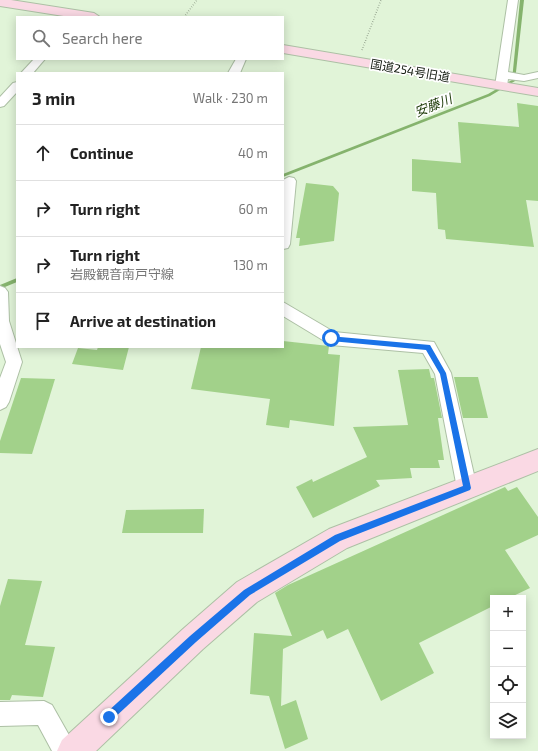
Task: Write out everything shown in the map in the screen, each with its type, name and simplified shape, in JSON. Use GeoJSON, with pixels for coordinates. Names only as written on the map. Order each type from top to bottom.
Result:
{"type":"FeatureCollection","features":[{"type":"Feature","properties":{"kind":"street"},"geometry":{"type":"LineString","coordinates":[[513,0],[502,81],[538,75]]}},
{"type":"Feature","properties":{"kind":"street"},"geometry":{"type":"LineString","coordinates":[[9,2],[78,16]]}},
{"type":"Feature","properties":{"kind":"street","name":"国道254号旧道"},"geometry":{"type":"LineString","coordinates":[[284,49],[358,62],[502,81],[538,92]]}},
{"type":"Feature","properties":{"kind":"street"},"geometry":{"type":"LineString","coordinates":[[28,72],[39,60]]}},
{"type":"Feature","properties":{"kind":"street"},"geometry":{"type":"LineString","coordinates":[[234,72],[240,60]]}},
{"type":"Feature","properties":{"kind":"street"},"geometry":{"type":"LineString","coordinates":[[0,104],[16,85]]}},
{"type":"Feature","properties":{"kind":"street"},"geometry":{"type":"LineString","coordinates":[[284,235],[290,181]]}},
{"type":"Feature","properties":{"kind":"street"},"geometry":{"type":"LineString","coordinates":[[0,292],[1,321],[14,362],[0,402]]}},
{"type":"Feature","properties":{"kind":"street"},"geometry":{"type":"LineString","coordinates":[[284,309],[331,338],[428,347],[443,373],[467,488]]}},
{"type":"Feature","properties":{"kind":"street"},"geometry":{"type":"LineString","coordinates":[[73,751],[193,639],[247,592],[338,538],[538,460]]}},
{"type":"Feature","properties":{"kind":"street"},"geometry":{"type":"LineString","coordinates":[[0,714],[44,713],[66,751]]}},
{"type":"Feature","properties":{"kind":"path"},"geometry":{"type":"LineString","coordinates":[[185,16],[197,0]]}},
{"type":"Feature","properties":{"kind":"path"},"geometry":{"type":"LineString","coordinates":[[358,62],[381,0]]}},
{"type":"Feature","properties":{"kind":"building"},"geometry":{"type":"Polygon","coordinates":[[[517,103],[538,106],[538,201],[526,200],[534,247],[446,239],[445,230],[438,229],[436,193],[412,191],[412,159],[461,163],[458,122],[519,127],[517,103]]]}},
{"type":"Feature","properties":{"kind":"building"},"geometry":{"type":"Polygon","coordinates":[[[306,183],[333,186],[339,193],[334,241],[299,246],[300,238],[296,238],[306,183]]]}},
{"type":"Feature","properties":{"kind":"building"},"geometry":{"type":"Polygon","coordinates":[[[284,341],[329,346],[328,354],[340,355],[334,426],[290,420],[289,428],[266,425],[270,399],[191,389],[201,348],[284,348],[284,341]]]}},
{"type":"Feature","properties":{"kind":"building"},"geometry":{"type":"Polygon","coordinates":[[[78,348],[97,350],[98,348],[129,348],[123,370],[72,364],[78,348]]]}},
{"type":"Feature","properties":{"kind":"building"},"geometry":{"type":"Polygon","coordinates":[[[429,369],[431,378],[434,378],[442,418],[438,418],[444,460],[438,460],[440,468],[410,468],[412,478],[376,480],[380,486],[313,518],[296,487],[312,479],[313,482],[367,457],[353,427],[408,425],[398,370],[429,369]]]}},
{"type":"Feature","properties":{"kind":"building"},"geometry":{"type":"Polygon","coordinates":[[[454,377],[478,377],[488,418],[463,418],[454,377]]]}},
{"type":"Feature","properties":{"kind":"building"},"geometry":{"type":"Polygon","coordinates":[[[21,378],[55,379],[32,454],[0,453],[0,441],[21,378]]]}},
{"type":"Feature","properties":{"kind":"building"},"geometry":{"type":"Polygon","coordinates":[[[505,487],[508,491],[517,487],[538,517],[538,535],[505,550],[530,588],[515,595],[490,595],[490,608],[419,643],[434,673],[381,701],[348,629],[327,639],[323,630],[283,649],[281,706],[296,700],[308,739],[285,749],[269,696],[250,694],[254,633],[292,636],[275,593],[288,585],[505,487]]]}},
{"type":"Feature","properties":{"kind":"building"},"geometry":{"type":"Polygon","coordinates":[[[204,509],[203,533],[122,533],[126,510],[204,509]]]}},
{"type":"Feature","properties":{"kind":"building"},"geometry":{"type":"Polygon","coordinates":[[[8,579],[42,581],[25,645],[55,647],[43,697],[12,695],[10,700],[0,700],[0,606],[8,579]]]}},
{"type":"Feature","properties":{"kind":"waterway","name":"安藤川"},"geometry":{"type":"LineString","coordinates":[[284,176],[489,95],[514,80],[522,0]]}},
{"type":"Feature","properties":{"kind":"waterway","name":"安藤川"},"geometry":{"type":"LineString","coordinates":[[0,287],[16,280]]}},
{"type":"Feature","properties":{"kind":"route"},"geometry":{"type":"LineString","coordinates":[[109,717],[193,639],[247,592],[338,538],[467,488],[443,373],[428,347],[331,338]]}}]}
